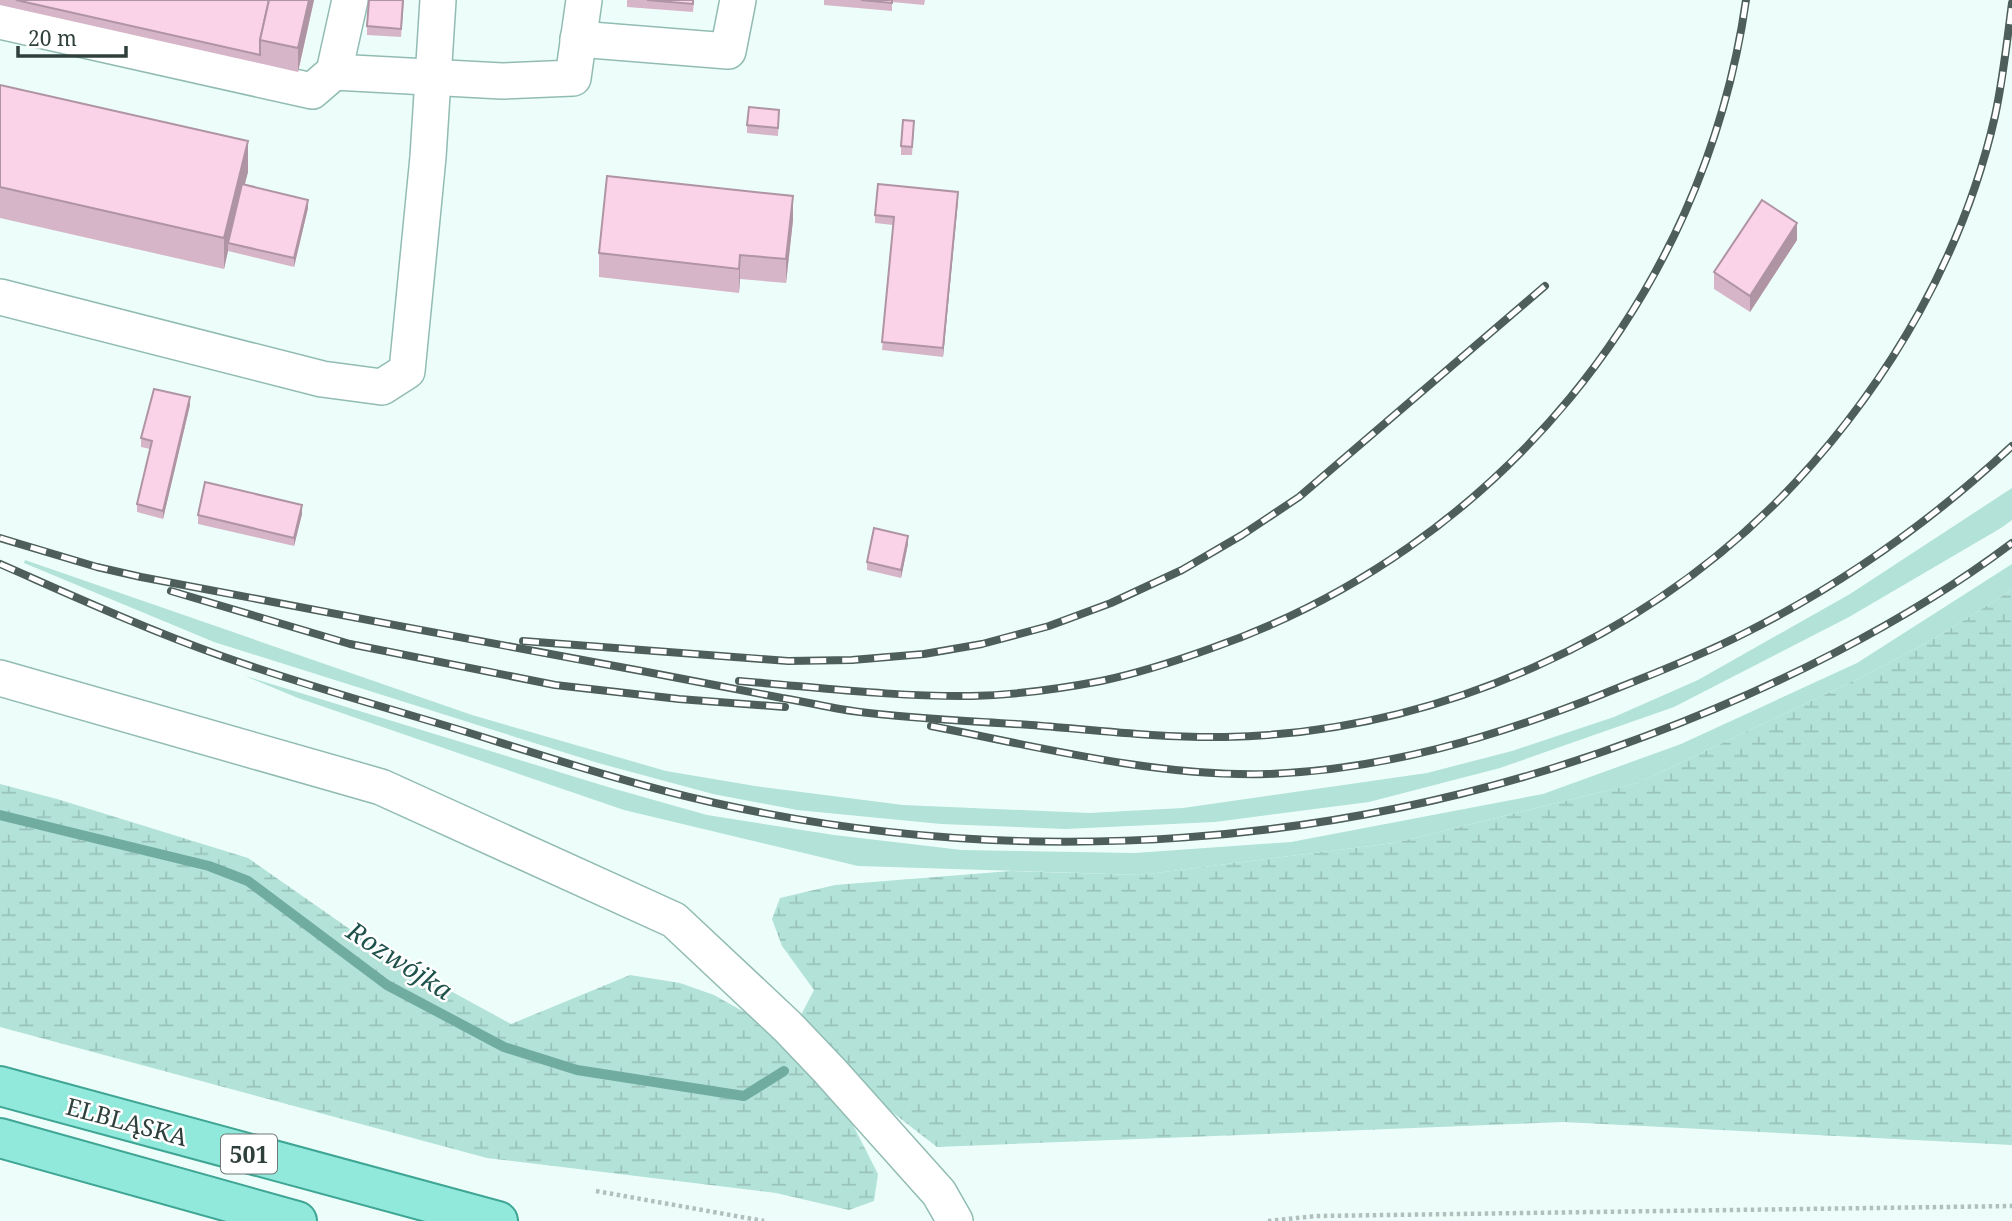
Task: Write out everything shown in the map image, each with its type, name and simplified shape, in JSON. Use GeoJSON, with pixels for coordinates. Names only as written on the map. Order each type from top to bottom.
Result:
{"type":"FeatureCollection","features":[{"type":"Feature","properties":{"kind":"main road","name":"ELBLĄSKA"},"geometry":{"type":"LineString","coordinates":[[0,1086],[498,1221]]}},
{"type":"Feature","properties":{"kind":"main road","name":"ELBLĄSKA"},"geometry":{"type":"LineString","coordinates":[[0,1138],[297,1221]]}},
{"type":"Feature","properties":{"kind":"lane"},"geometry":{"type":"LineString","coordinates":[[0,20],[312,91],[334,72],[350,0]]}},
{"type":"Feature","properties":{"kind":"lane"},"geometry":{"type":"LineString","coordinates":[[0,297],[322,379],[382,387],[407,372],[428,157],[438,0]]}},
{"type":"Feature","properties":{"kind":"lane"},"geometry":{"type":"LineString","coordinates":[[334,72],[502,81],[573,78],[584,0]]}},
{"type":"Feature","properties":{"kind":"lane"},"geometry":{"type":"LineString","coordinates":[[578,39],[728,51],[738,0]]}},
{"type":"Feature","properties":{"kind":"lane"},"geometry":{"type":"LineString","coordinates":[[0,678],[381,788],[674,919],[788,1026],[829,1070],[939,1193],[955,1221]]}},
{"type":"Feature","properties":{"kind":"path"},"geometry":{"type":"LineString","coordinates":[[596,1191],[764,1221]]}},
{"type":"Feature","properties":{"kind":"path"},"geometry":{"type":"LineString","coordinates":[[1268,1221],[1317,1216],[2012,1206]]}},
{"type":"Feature","properties":{"kind":"green space"},"geometry":{"type":"Polygon","coordinates":[[[2012,488],[2012,520],[2001,528],[1849,617],[1674,707],[1500,768],[1369,802],[1215,822],[1065,829],[941,824],[797,810],[713,794],[598,763],[214,642],[24,563],[25,560],[472,715],[666,771],[755,786],[903,805],[1089,813],[1183,808],[1427,773],[1512,751],[1614,717],[1698,680],[1850,594],[2012,488]]]}},
{"type":"Feature","properties":{"kind":"green space"},"geometry":{"type":"Polygon","coordinates":[[[2012,564],[2012,590],[1937,637],[1868,674],[1638,783],[1394,843],[1140,875],[858,866],[624,810],[298,698],[245,676],[707,815],[834,835],[962,850],[1135,853],[1291,842],[1543,794],[1681,744],[1857,663],[2012,564]]]}},
{"type":"Feature","properties":{"kind":"green space"},"geometry":{"type":"Polygon","coordinates":[[[2012,590],[2012,1145],[1564,1122],[937,1147],[879,1102],[818,1081],[852,1123],[878,1174],[874,1201],[849,1210],[776,1193],[487,1158],[0,1027],[0,784],[248,858],[394,960],[511,1024],[630,975],[680,983],[714,995],[764,1023],[800,1017],[814,990],[782,946],[772,919],[780,898],[835,885],[1011,871],[1140,875],[1394,843],[1638,783],[1868,674],[1937,637],[2012,590]]]}},
{"type":"Feature","properties":{"kind":"building"},"geometry":{"type":"Polygon","coordinates":[[[16,0],[269,0],[260,40],[260,55],[16,0]]]}},
{"type":"Feature","properties":{"kind":"building"},"geometry":{"type":"Polygon","coordinates":[[[269,0],[309,0],[298,48],[260,40],[269,0]]]}},
{"type":"Feature","properties":{"kind":"building"},"geometry":{"type":"Polygon","coordinates":[[[369,0],[403,0],[401,29],[367,26],[369,0]]]}},
{"type":"Feature","properties":{"kind":"building"},"geometry":{"type":"Polygon","coordinates":[[[647,0],[693,0],[693,4],[647,0]]]}},
{"type":"Feature","properties":{"kind":"building"},"geometry":{"type":"Polygon","coordinates":[[[861,0],[892,0],[892,3],[861,0]]]}},
{"type":"Feature","properties":{"kind":"building"},"geometry":{"type":"Polygon","coordinates":[[[0,85],[248,141],[224,238],[0,187],[0,85]]]}},
{"type":"Feature","properties":{"kind":"building"},"geometry":{"type":"Polygon","coordinates":[[[749,107],[779,110],[778,128],[747,125],[749,107]]]}},
{"type":"Feature","properties":{"kind":"building"},"geometry":{"type":"Polygon","coordinates":[[[903,120],[914,121],[912,147],[901,146],[903,120]]]}},
{"type":"Feature","properties":{"kind":"building"},"geometry":{"type":"Polygon","coordinates":[[[607,176],[793,196],[786,259],[740,255],[739,269],[599,253],[607,176]]]}},
{"type":"Feature","properties":{"kind":"building"},"geometry":{"type":"Polygon","coordinates":[[[242,184],[308,200],[294,258],[228,243],[242,184]]]}},
{"type":"Feature","properties":{"kind":"building"},"geometry":{"type":"Polygon","coordinates":[[[878,184],[958,192],[943,348],[882,342],[894,217],[875,215],[878,184]]]}},
{"type":"Feature","properties":{"kind":"building"},"geometry":{"type":"Polygon","coordinates":[[[1762,200],[1797,223],[1750,296],[1714,272],[1762,200]]]}},
{"type":"Feature","properties":{"kind":"building"},"geometry":{"type":"Polygon","coordinates":[[[154,389],[190,397],[163,511],[137,504],[152,441],[141,438],[154,389]]]}},
{"type":"Feature","properties":{"kind":"building"},"geometry":{"type":"Polygon","coordinates":[[[205,482],[302,505],[294,538],[198,515],[205,482]]]}},
{"type":"Feature","properties":{"kind":"building"},"geometry":{"type":"Polygon","coordinates":[[[874,528],[908,536],[901,570],[867,562],[874,528]]]}},
{"type":"Feature","properties":{"kind":"waterway","name":"Rozwójka"},"geometry":{"type":"LineString","coordinates":[[0,815],[209,866],[248,881],[387,985],[504,1047],[577,1070],[744,1096],[784,1071]]}},
{"type":"Feature","properties":{"kind":"railway"},"geometry":{"type":"LineString","coordinates":[[739,681],[943,696],[1036,691],[1101,681],[1212,648],[1315,604],[1409,547],[1495,478],[1570,398],[1633,309],[1685,213],[1723,109],[1746,0]]}},
{"type":"Feature","properties":{"kind":"railway"},"geometry":{"type":"LineString","coordinates":[[0,538],[141,577],[860,712],[1201,737],[1304,731],[1383,717],[1460,696],[1535,667],[1607,630],[1675,588],[1738,538],[1795,483],[1830,444],[1892,358],[1919,313],[1964,217],[1995,116],[2012,3]]}},
{"type":"Feature","properties":{"kind":"railway"},"geometry":{"type":"LineString","coordinates":[[523,641],[788,661],[852,660],[924,654],[982,644],[1049,626],[1111,603],[1182,570],[1299,497],[1545,286]]}},
{"type":"Feature","properties":{"kind":"railway"},"geometry":{"type":"LineString","coordinates":[[931,726],[1140,766],[1225,774],[1267,774],[1354,766],[1438,749],[1521,724],[1603,694],[1674,666],[1779,615],[1850,573],[1918,526],[2012,446]]}},
{"type":"Feature","properties":{"kind":"railway"},"geometry":{"type":"LineString","coordinates":[[0,564],[134,622],[246,665],[651,787],[715,803],[832,825],[949,837],[1068,842],[1186,837],[1303,825],[1420,803],[1534,774],[1693,718],[1788,676],[1928,600],[2012,543]]}},
{"type":"Feature","properties":{"kind":"railway"},"geometry":{"type":"LineString","coordinates":[[171,591],[350,644],[555,685],[679,699],[785,707]]}}]}
